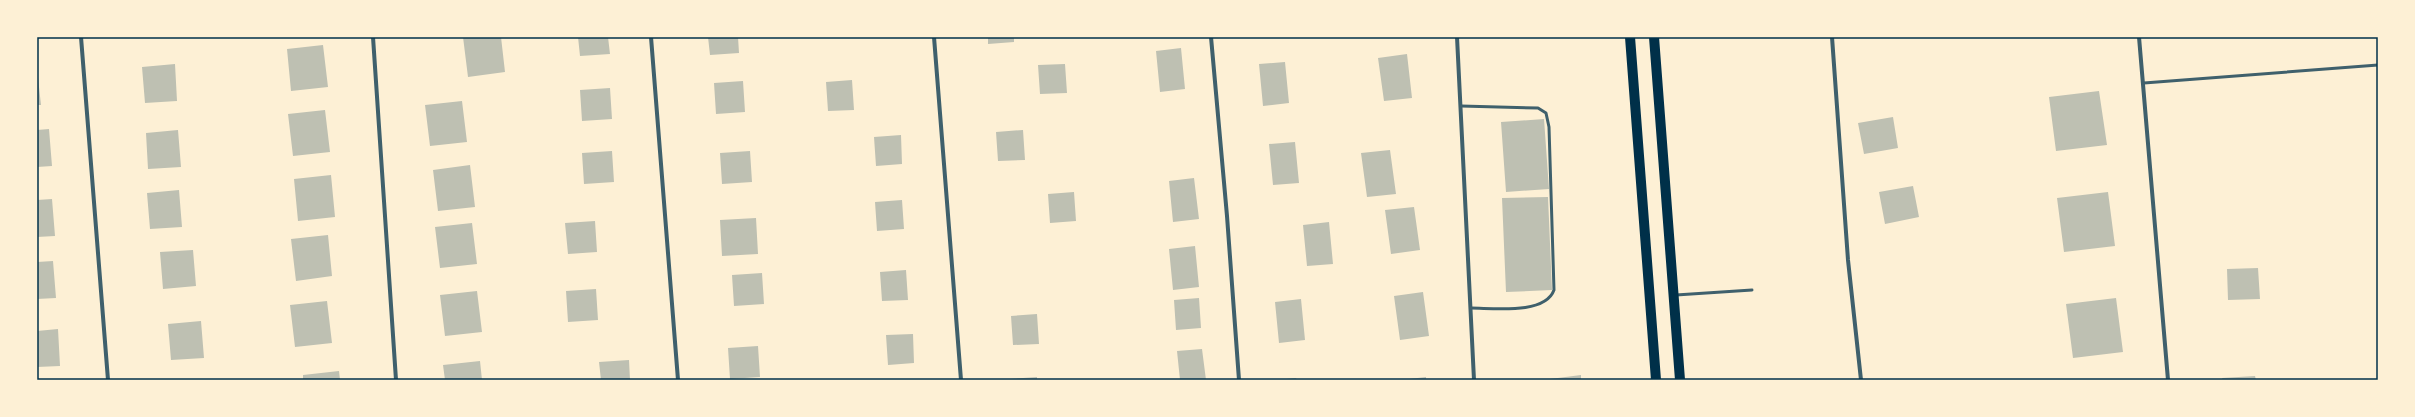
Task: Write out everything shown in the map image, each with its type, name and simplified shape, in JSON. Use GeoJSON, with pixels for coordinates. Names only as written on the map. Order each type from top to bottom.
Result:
{"type":"FeatureCollection","features":[{"type":"Feature","properties":{"kind":"main road"},"geometry":{"type":"LineString","coordinates":[[1630,37],[1656,380]]}},
{"type":"Feature","properties":{"kind":"main road"},"geometry":{"type":"LineString","coordinates":[[1654,37],[1680,380]]}},
{"type":"Feature","properties":{"kind":"street"},"geometry":{"type":"LineString","coordinates":[[82,37],[108,380]]}},
{"type":"Feature","properties":{"kind":"street"},"geometry":{"type":"LineString","coordinates":[[373,37],[396,380]]}},
{"type":"Feature","properties":{"kind":"street"},"geometry":{"type":"LineString","coordinates":[[650,37],[678,380]]}},
{"type":"Feature","properties":{"kind":"street"},"geometry":{"type":"LineString","coordinates":[[934,37],[961,380]]}},
{"type":"Feature","properties":{"kind":"street"},"geometry":{"type":"LineString","coordinates":[[1211,37],[1228,228],[1239,380]]}},
{"type":"Feature","properties":{"kind":"street"},"geometry":{"type":"LineString","coordinates":[[1457,37],[1474,380]]}},
{"type":"Feature","properties":{"kind":"street"},"geometry":{"type":"LineString","coordinates":[[1832,37],[1848,260],[1861,380]]}},
{"type":"Feature","properties":{"kind":"street"},"geometry":{"type":"LineString","coordinates":[[2139,37],[2168,380]]}},
{"type":"Feature","properties":{"kind":"lane"},"geometry":{"type":"LineString","coordinates":[[2144,83],[2378,65]]}},
{"type":"Feature","properties":{"kind":"lane"},"geometry":{"type":"LineString","coordinates":[[1460,106],[1538,108],[1546,113],[1549,127],[1554,290],[1552,295],[1544,303],[1530,307],[1471,308]]}},
{"type":"Feature","properties":{"kind":"lane"},"geometry":{"type":"LineString","coordinates":[[1674,295],[1752,290]]}},
{"type":"Feature","properties":{"kind":"building"},"geometry":{"type":"Polygon","coordinates":[[[463,37],[501,37],[505,72],[468,77],[463,37]]]}},
{"type":"Feature","properties":{"kind":"building"},"geometry":{"type":"Polygon","coordinates":[[[578,37],[608,37],[610,54],[580,56],[578,37]]]}},
{"type":"Feature","properties":{"kind":"building"},"geometry":{"type":"Polygon","coordinates":[[[708,37],[738,37],[739,53],[710,55],[708,37]]]}},
{"type":"Feature","properties":{"kind":"building"},"geometry":{"type":"Polygon","coordinates":[[[988,37],[1014,37],[1014,42],[988,44],[988,37]]]}},
{"type":"Feature","properties":{"kind":"building"},"geometry":{"type":"Polygon","coordinates":[[[323,45],[328,87],[291,91],[287,49],[323,45]]]}},
{"type":"Feature","properties":{"kind":"building"},"geometry":{"type":"Polygon","coordinates":[[[1181,48],[1185,89],[1160,92],[1156,51],[1181,48]]]}},
{"type":"Feature","properties":{"kind":"building"},"geometry":{"type":"Polygon","coordinates":[[[1407,54],[1412,98],[1384,101],[1378,58],[1407,54]]]}},
{"type":"Feature","properties":{"kind":"building"},"geometry":{"type":"Polygon","coordinates":[[[1285,62],[1289,103],[1263,106],[1259,64],[1285,62]]]}},
{"type":"Feature","properties":{"kind":"building"},"geometry":{"type":"Polygon","coordinates":[[[175,64],[177,101],[145,103],[142,67],[175,64]]]}},
{"type":"Feature","properties":{"kind":"building"},"geometry":{"type":"Polygon","coordinates":[[[1065,64],[1067,93],[1040,94],[1038,65],[1065,64]]]}},
{"type":"Feature","properties":{"kind":"building"},"geometry":{"type":"Polygon","coordinates":[[[37,69],[41,105],[37,105],[37,69]]]}},
{"type":"Feature","properties":{"kind":"building"},"geometry":{"type":"Polygon","coordinates":[[[852,80],[854,110],[828,111],[826,82],[852,80]]]}},
{"type":"Feature","properties":{"kind":"building"},"geometry":{"type":"Polygon","coordinates":[[[743,81],[745,112],[716,114],[714,83],[743,81]]]}},
{"type":"Feature","properties":{"kind":"building"},"geometry":{"type":"Polygon","coordinates":[[[610,88],[612,119],[582,121],[580,90],[610,88]]]}},
{"type":"Feature","properties":{"kind":"building"},"geometry":{"type":"Polygon","coordinates":[[[2099,91],[2107,145],[2056,151],[2049,97],[2099,91]]]}},
{"type":"Feature","properties":{"kind":"building"},"geometry":{"type":"Polygon","coordinates":[[[462,101],[467,142],[430,146],[425,105],[462,101]]]}},
{"type":"Feature","properties":{"kind":"building"},"geometry":{"type":"Polygon","coordinates":[[[325,110],[330,152],[293,156],[288,114],[325,110]]]}},
{"type":"Feature","properties":{"kind":"building"},"geometry":{"type":"Polygon","coordinates":[[[1893,117],[1898,148],[1864,154],[1858,123],[1893,117]]]}},
{"type":"Feature","properties":{"kind":"building"},"geometry":{"type":"Polygon","coordinates":[[[1544,119],[1549,189],[1506,192],[1501,122],[1544,119]]]}},
{"type":"Feature","properties":{"kind":"building"},"geometry":{"type":"Polygon","coordinates":[[[49,129],[52,166],[37,167],[37,130],[49,129]]]}},
{"type":"Feature","properties":{"kind":"building"},"geometry":{"type":"Polygon","coordinates":[[[178,130],[181,167],[148,169],[146,133],[178,130]]]}},
{"type":"Feature","properties":{"kind":"building"},"geometry":{"type":"Polygon","coordinates":[[[1023,130],[1025,160],[998,161],[996,132],[1023,130]]]}},
{"type":"Feature","properties":{"kind":"building"},"geometry":{"type":"Polygon","coordinates":[[[901,135],[902,164],[876,166],[874,137],[901,135]]]}},
{"type":"Feature","properties":{"kind":"building"},"geometry":{"type":"Polygon","coordinates":[[[1295,142],[1299,183],[1273,185],[1269,144],[1295,142]]]}},
{"type":"Feature","properties":{"kind":"building"},"geometry":{"type":"Polygon","coordinates":[[[1390,150],[1396,194],[1367,197],[1361,153],[1390,150]]]}},
{"type":"Feature","properties":{"kind":"building"},"geometry":{"type":"Polygon","coordinates":[[[612,151],[614,182],[584,184],[582,153],[612,151]]]}},
{"type":"Feature","properties":{"kind":"building"},"geometry":{"type":"Polygon","coordinates":[[[750,151],[752,182],[722,184],[720,153],[750,151]]]}},
{"type":"Feature","properties":{"kind":"building"},"geometry":{"type":"Polygon","coordinates":[[[470,165],[475,207],[438,211],[433,170],[470,165]]]}},
{"type":"Feature","properties":{"kind":"building"},"geometry":{"type":"Polygon","coordinates":[[[331,175],[335,217],[298,221],[294,179],[331,175]]]}},
{"type":"Feature","properties":{"kind":"building"},"geometry":{"type":"Polygon","coordinates":[[[1194,178],[1199,219],[1173,222],[1169,181],[1194,178]]]}},
{"type":"Feature","properties":{"kind":"building"},"geometry":{"type":"Polygon","coordinates":[[[1913,186],[1919,217],[1885,224],[1879,192],[1913,186]]]}},
{"type":"Feature","properties":{"kind":"building"},"geometry":{"type":"Polygon","coordinates":[[[179,190],[182,227],[150,229],[147,193],[179,190]]]}},
{"type":"Feature","properties":{"kind":"building"},"geometry":{"type":"Polygon","coordinates":[[[1074,192],[1076,221],[1050,223],[1048,194],[1074,192]]]}},
{"type":"Feature","properties":{"kind":"building"},"geometry":{"type":"Polygon","coordinates":[[[2108,192],[2115,246],[2064,252],[2057,198],[2108,192]]]}},
{"type":"Feature","properties":{"kind":"building"},"geometry":{"type":"Polygon","coordinates":[[[1548,197],[1552,290],[1506,292],[1502,198],[1548,197]]]}},
{"type":"Feature","properties":{"kind":"building"},"geometry":{"type":"Polygon","coordinates":[[[52,199],[55,236],[37,237],[37,200],[52,199]]]}},
{"type":"Feature","properties":{"kind":"building"},"geometry":{"type":"Polygon","coordinates":[[[902,200],[904,229],[877,231],[875,202],[902,200]]]}},
{"type":"Feature","properties":{"kind":"building"},"geometry":{"type":"Polygon","coordinates":[[[1414,207],[1420,250],[1391,254],[1385,210],[1414,207]]]}},
{"type":"Feature","properties":{"kind":"building"},"geometry":{"type":"Polygon","coordinates":[[[756,218],[758,254],[722,256],[720,220],[756,218]]]}},
{"type":"Feature","properties":{"kind":"building"},"geometry":{"type":"Polygon","coordinates":[[[595,221],[597,252],[568,254],[565,223],[595,221]]]}},
{"type":"Feature","properties":{"kind":"building"},"geometry":{"type":"Polygon","coordinates":[[[1329,222],[1333,264],[1307,266],[1303,225],[1329,222]]]}},
{"type":"Feature","properties":{"kind":"building"},"geometry":{"type":"Polygon","coordinates":[[[472,223],[477,264],[440,268],[435,227],[472,223]]]}},
{"type":"Feature","properties":{"kind":"building"},"geometry":{"type":"Polygon","coordinates":[[[328,235],[332,276],[296,281],[291,239],[328,235]]]}},
{"type":"Feature","properties":{"kind":"building"},"geometry":{"type":"Polygon","coordinates":[[[1195,246],[1199,287],[1173,290],[1169,249],[1195,246]]]}},
{"type":"Feature","properties":{"kind":"building"},"geometry":{"type":"Polygon","coordinates":[[[193,250],[196,286],[163,289],[160,252],[193,250]]]}},
{"type":"Feature","properties":{"kind":"building"},"geometry":{"type":"Polygon","coordinates":[[[53,261],[56,298],[37,299],[37,262],[53,261]]]}},
{"type":"Feature","properties":{"kind":"building"},"geometry":{"type":"Polygon","coordinates":[[[2258,268],[2260,299],[2228,300],[2227,269],[2258,268]]]}},
{"type":"Feature","properties":{"kind":"building"},"geometry":{"type":"Polygon","coordinates":[[[906,270],[908,300],[882,301],[880,272],[906,270]]]}},
{"type":"Feature","properties":{"kind":"building"},"geometry":{"type":"Polygon","coordinates":[[[762,273],[764,304],[734,306],[732,275],[762,273]]]}},
{"type":"Feature","properties":{"kind":"building"},"geometry":{"type":"Polygon","coordinates":[[[596,289],[598,320],[568,322],[566,291],[596,289]]]}},
{"type":"Feature","properties":{"kind":"building"},"geometry":{"type":"Polygon","coordinates":[[[477,291],[482,332],[445,336],[440,295],[477,291]]]}},
{"type":"Feature","properties":{"kind":"building"},"geometry":{"type":"Polygon","coordinates":[[[1423,292],[1429,336],[1400,340],[1394,296],[1423,292]]]}},
{"type":"Feature","properties":{"kind":"building"},"geometry":{"type":"Polygon","coordinates":[[[1199,298],[1201,328],[1176,330],[1174,300],[1199,298]]]}},
{"type":"Feature","properties":{"kind":"building"},"geometry":{"type":"Polygon","coordinates":[[[2116,298],[2123,352],[2073,358],[2066,304],[2116,298]]]}},
{"type":"Feature","properties":{"kind":"building"},"geometry":{"type":"Polygon","coordinates":[[[1301,299],[1305,340],[1279,343],[1275,302],[1301,299]]]}},
{"type":"Feature","properties":{"kind":"building"},"geometry":{"type":"Polygon","coordinates":[[[327,301],[332,343],[295,347],[290,305],[327,301]]]}},
{"type":"Feature","properties":{"kind":"building"},"geometry":{"type":"Polygon","coordinates":[[[1037,314],[1039,344],[1013,345],[1011,316],[1037,314]]]}},
{"type":"Feature","properties":{"kind":"building"},"geometry":{"type":"Polygon","coordinates":[[[201,321],[204,358],[171,360],[168,324],[201,321]]]}},
{"type":"Feature","properties":{"kind":"building"},"geometry":{"type":"Polygon","coordinates":[[[58,329],[60,366],[37,367],[37,331],[58,329]]]}},
{"type":"Feature","properties":{"kind":"building"},"geometry":{"type":"Polygon","coordinates":[[[913,334],[914,363],[888,365],[886,335],[913,334]]]}},
{"type":"Feature","properties":{"kind":"building"},"geometry":{"type":"Polygon","coordinates":[[[758,346],[760,377],[730,379],[728,348],[758,346]]]}},
{"type":"Feature","properties":{"kind":"building"},"geometry":{"type":"Polygon","coordinates":[[[1202,349],[1206,380],[1180,380],[1177,351],[1202,349]]]}},
{"type":"Feature","properties":{"kind":"building"},"geometry":{"type":"Polygon","coordinates":[[[629,360],[630,380],[601,380],[599,362],[629,360]]]}},
{"type":"Feature","properties":{"kind":"building"},"geometry":{"type":"Polygon","coordinates":[[[480,361],[482,380],[445,380],[443,365],[480,361]]]}},
{"type":"Feature","properties":{"kind":"building"},"geometry":{"type":"Polygon","coordinates":[[[339,371],[340,380],[303,380],[303,375],[339,371]]]}},
{"type":"Feature","properties":{"kind":"building"},"geometry":{"type":"Polygon","coordinates":[[[1581,375],[1581,380],[1550,380],[1550,379],[1581,375]]]}},
{"type":"Feature","properties":{"kind":"building"},"geometry":{"type":"Polygon","coordinates":[[[2255,376],[2256,380],[2223,380],[2222,378],[2255,376]]]}},
{"type":"Feature","properties":{"kind":"building"},"geometry":{"type":"Polygon","coordinates":[[[1037,377],[1037,380],[1011,380],[1011,379],[1037,377]]]}},
{"type":"Feature","properties":{"kind":"building"},"geometry":{"type":"Polygon","coordinates":[[[1426,377],[1426,380],[1409,380],[1409,379],[1426,377]]]}},
{"type":"Feature","properties":{"kind":"building"},"geometry":{"type":"Polygon","coordinates":[[[1296,378],[1297,380],[1286,380],[1286,379],[1296,378]]]}}]}
